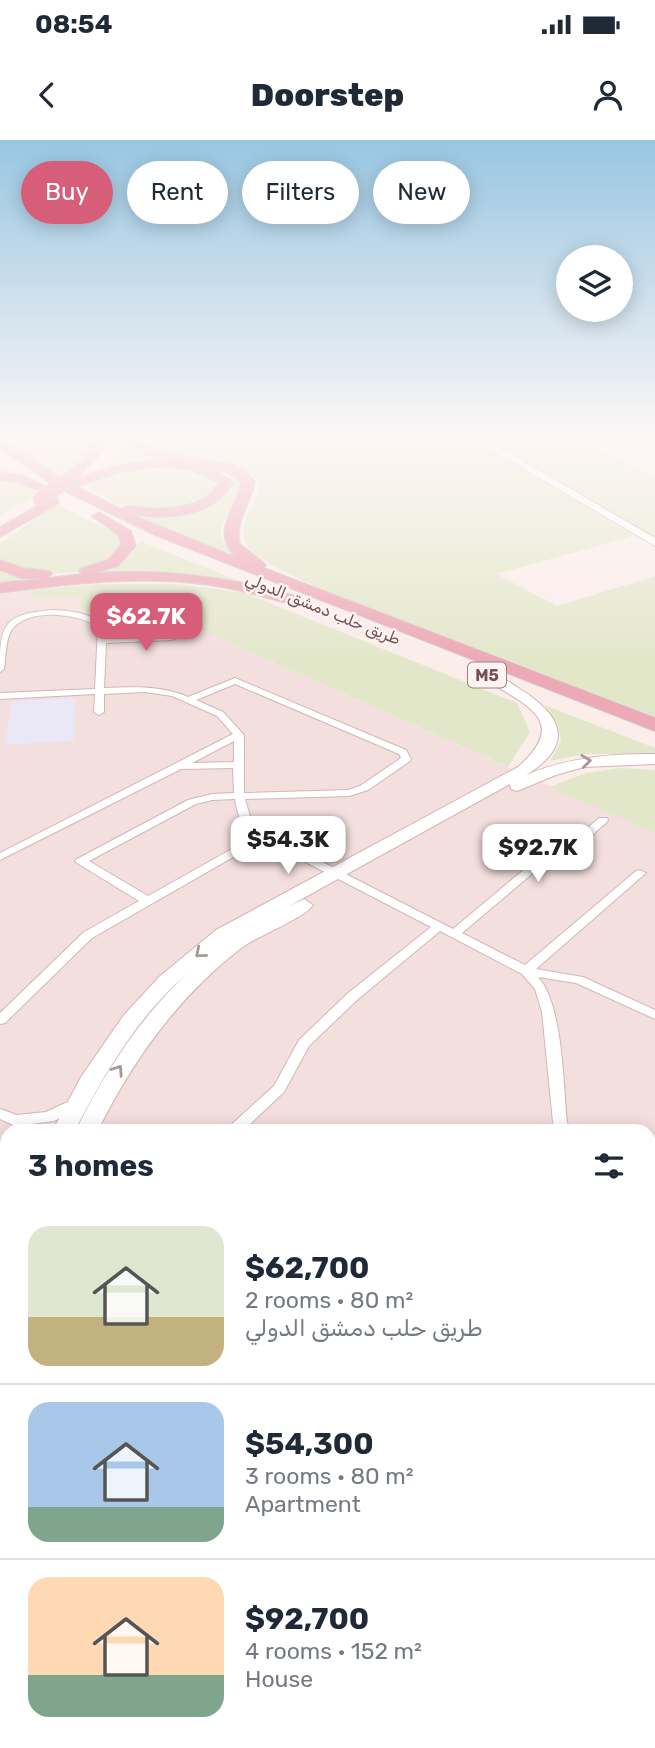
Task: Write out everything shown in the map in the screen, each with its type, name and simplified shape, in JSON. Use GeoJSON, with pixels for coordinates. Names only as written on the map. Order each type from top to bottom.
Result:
{"type":"FeatureCollection","features":[{"type":"Feature","properties":{"kind":"highway","name":"طريق حلب دمشق الدولي"},"geometry":{"type":"LineString","coordinates":[[87,511],[326,604]]}},
{"type":"Feature","properties":{"kind":"highway","name":"طريق حلب دمشق الدولي"},"geometry":{"type":"LineString","coordinates":[[117,511],[491,677],[655,740]]}},
{"type":"Feature","properties":{"kind":"highway"},"geometry":{"type":"LineString","coordinates":[[138,511],[169,511]]}},
{"type":"Feature","properties":{"kind":"highway"},"geometry":{"type":"LineString","coordinates":[[237,511],[230,524],[230,536],[237,549],[251,562],[326,604]]}},
{"type":"Feature","properties":{"kind":"highway"},"geometry":{"type":"LineString","coordinates":[[0,522],[27,512]]}},
{"type":"Feature","properties":{"kind":"highway"},"geometry":{"type":"LineString","coordinates":[[0,533],[27,512]]}},
{"type":"Feature","properties":{"kind":"highway"},"geometry":{"type":"LineString","coordinates":[[0,540],[27,512]]}},
{"type":"Feature","properties":{"kind":"highway"},"geometry":{"type":"LineString","coordinates":[[0,565],[22,573],[54,574],[84,572],[113,563],[127,551],[129,538],[95,514]]}},
{"type":"Feature","properties":{"kind":"highway"},"geometry":{"type":"LineString","coordinates":[[0,588],[105,577],[173,577],[234,584],[326,604]]}},
{"type":"Feature","properties":{"kind":"highway","name":"M5"},"geometry":{"type":"LineString","coordinates":[[326,604],[655,725]]}},
{"type":"Feature","properties":{"kind":"street"},"geometry":{"type":"LineString","coordinates":[[599,511],[655,544]]}},
{"type":"Feature","properties":{"kind":"street"},"geometry":{"type":"LineString","coordinates":[[0,669],[8,630],[25,618],[57,612],[84,615],[102,626],[99,712]]}},
{"type":"Feature","properties":{"kind":"street"},"geometry":{"type":"LineString","coordinates":[[102,640],[171,637],[186,633]]}},
{"type":"Feature","properties":{"kind":"street"},"geometry":{"type":"LineString","coordinates":[[67,1124],[131,1020],[166,981],[223,934],[343,876],[536,775],[553,738],[551,723],[540,708],[491,677]]}},
{"type":"Feature","properties":{"kind":"street"},"geometry":{"type":"LineString","coordinates":[[149,902],[80,861],[192,802],[212,797],[349,793],[364,788],[406,759],[403,752],[235,681],[188,700]]}},
{"type":"Feature","properties":{"kind":"street"},"geometry":{"type":"LineString","coordinates":[[0,696],[145,689],[188,700],[220,714],[239,735],[240,796],[244,820],[251,830],[526,971],[579,980],[655,1015]]}},
{"type":"Feature","properties":{"kind":"street"},"geometry":{"type":"LineString","coordinates":[[0,857],[239,735]]}},
{"type":"Feature","properties":{"kind":"street"},"geometry":{"type":"LineString","coordinates":[[538,769],[616,757],[655,759]]}},
{"type":"Feature","properties":{"kind":"street"},"geometry":{"type":"LineString","coordinates":[[178,766],[240,765]]}},
{"type":"Feature","properties":{"kind":"street"},"geometry":{"type":"LineString","coordinates":[[454,934],[556,848],[572,847],[603,820]]}},
{"type":"Feature","properties":{"kind":"street"},"geometry":{"type":"LineString","coordinates":[[0,1020],[88,936],[263,836]]}},
{"type":"Feature","properties":{"kind":"street"},"geometry":{"type":"LineString","coordinates":[[526,971],[640,873]]}},
{"type":"Feature","properties":{"kind":"street"},"geometry":{"type":"LineString","coordinates":[[90,1124],[108,1085],[149,1026],[183,988],[236,943],[343,876]]}},
{"type":"Feature","properties":{"kind":"street"},"geometry":{"type":"LineString","coordinates":[[239,1124],[279,1089],[304,1043],[352,997],[439,926]]}},
{"type":"Feature","properties":{"kind":"street"},"geometry":{"type":"LineString","coordinates":[[526,971],[541,988],[550,1012],[562,1124]]}},
{"type":"Feature","properties":{"kind":"street"},"geometry":{"type":"LineString","coordinates":[[16,1120],[49,1117],[80,1100]]}},
{"type":"Feature","properties":{"kind":"street"},"geometry":{"type":"LineString","coordinates":[[0,1114],[22,1124]]}},
{"type":"Feature","properties":{"kind":"shaded area"},"geometry":{"type":"Polygon","coordinates":[[[28,590],[34,598],[84,597],[79,608],[102,616],[111,624],[153,619],[160,631],[187,624],[655,833],[655,1124],[0,1124],[0,595],[28,590]]]}},
{"type":"Feature","properties":{"kind":"shaded area"},"geometry":{"type":"Polygon","coordinates":[[[76,698],[73,741],[5,745],[11,701],[76,698]]]}},
{"type":"Feature","properties":{"kind":"green space"},"geometry":{"type":"Polygon","coordinates":[[[46,511],[70,511],[120,536],[125,544],[105,563],[80,571],[51,573],[11,565],[0,558],[0,544],[46,511]]]}},
{"type":"Feature","properties":{"kind":"green space"},"geometry":{"type":"Polygon","coordinates":[[[230,511],[221,530],[223,539],[241,560],[133,516],[230,511]]]}},
{"type":"Feature","properties":{"kind":"green space"},"geometry":{"type":"Polygon","coordinates":[[[250,511],[592,511],[634,536],[496,574],[557,606],[655,576],[655,717],[304,581],[279,569],[248,546],[244,537],[245,521],[250,511]]]}},
{"type":"Feature","properties":{"kind":"green space"},"geometry":{"type":"Polygon","coordinates":[[[610,511],[655,511],[655,538],[610,511]]]}},
{"type":"Feature","properties":{"kind":"green space"},"geometry":{"type":"Polygon","coordinates":[[[140,541],[252,586],[187,575],[0,585],[0,571],[35,577],[78,576],[98,572],[131,555],[140,541]]]}},
{"type":"Feature","properties":{"kind":"green space"},"geometry":{"type":"Polygon","coordinates":[[[100,584],[177,584],[245,593],[517,703],[530,732],[508,767],[187,624],[159,631],[153,619],[111,624],[102,616],[78,608],[83,597],[34,598],[28,590],[100,584]]]}},
{"type":"Feature","properties":{"kind":"green space"},"geometry":{"type":"Polygon","coordinates":[[[544,705],[655,748],[655,754],[586,754],[550,761],[561,741],[558,726],[544,705]]]}},
{"type":"Feature","properties":{"kind":"green space"},"geometry":{"type":"Polygon","coordinates":[[[621,768],[655,770],[655,833],[549,787],[586,773],[621,768]]]}}]}
